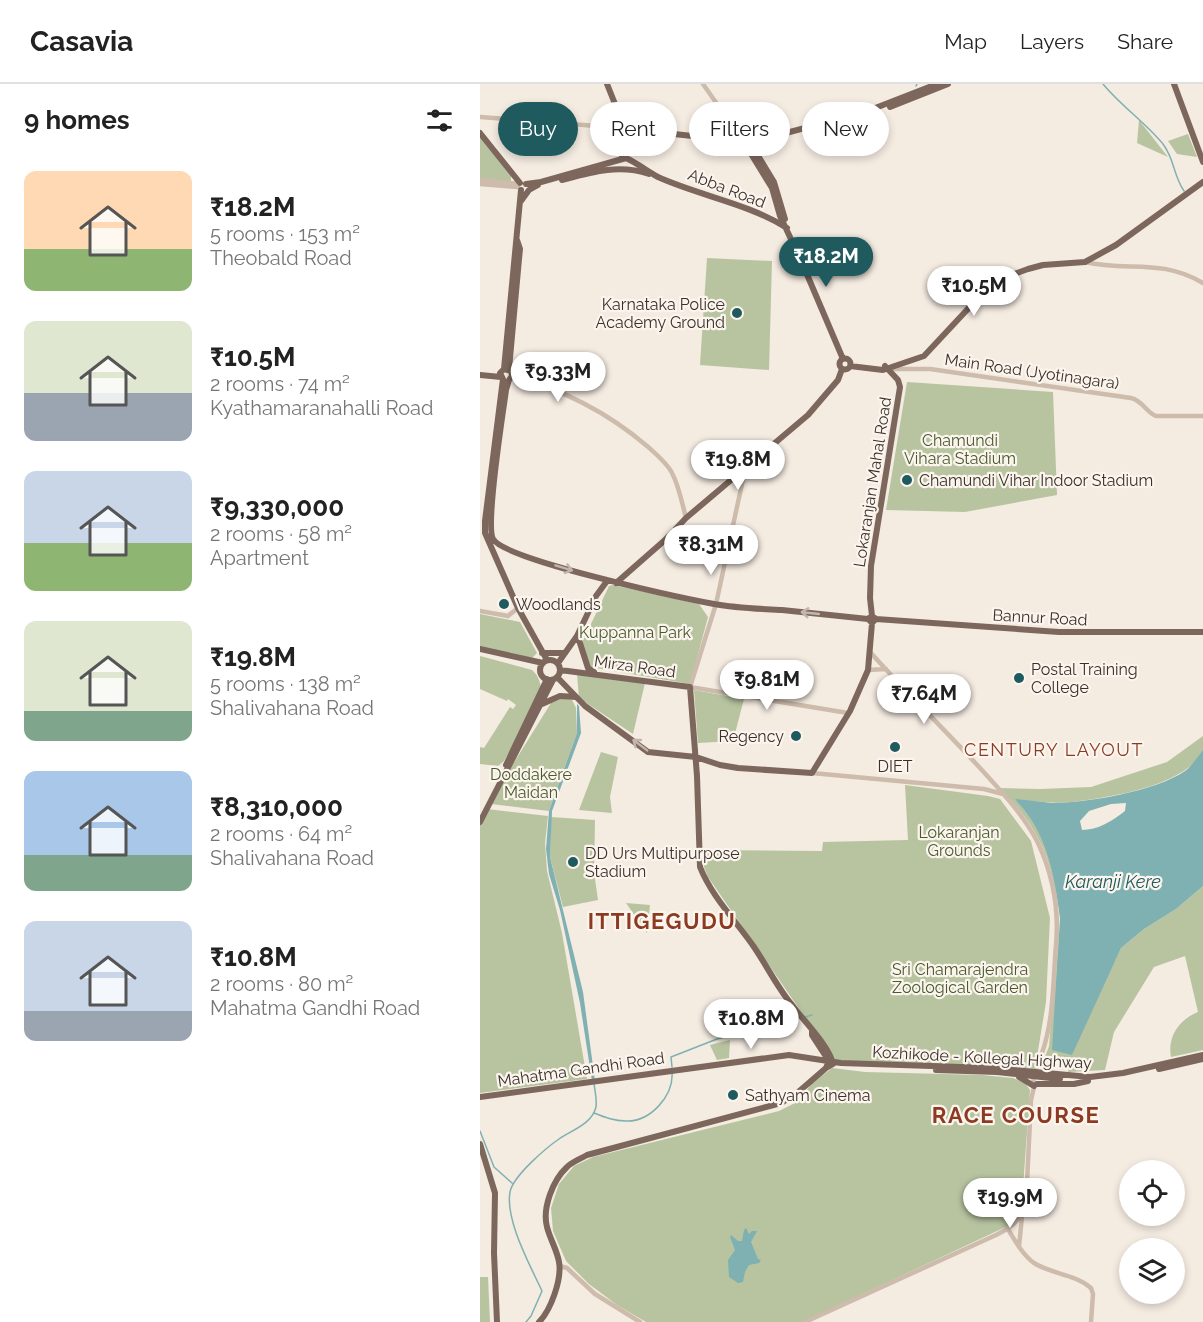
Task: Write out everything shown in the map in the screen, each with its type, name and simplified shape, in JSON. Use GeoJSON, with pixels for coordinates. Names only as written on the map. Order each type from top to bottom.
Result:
{"type":"FeatureCollection","features":[{"type":"Feature","properties":{"kind":"main road"},"geometry":{"type":"LineString","coordinates":[[608,84],[618,102]]}},
{"type":"Feature","properties":{"kind":"main road"},"geometry":{"type":"LineString","coordinates":[[790,133],[865,112],[936,84]]}},
{"type":"Feature","properties":{"kind":"main road"},"geometry":{"type":"LineString","coordinates":[[790,134],[870,114],[948,84]]}},
{"type":"Feature","properties":{"kind":"main road"},"geometry":{"type":"LineString","coordinates":[[1174,84],[1203,162]]}},
{"type":"Feature","properties":{"kind":"main road"},"geometry":{"type":"LineString","coordinates":[[480,133],[522,186],[517,240],[514,249],[505,375],[490,528],[494,539],[500,546],[530,557]]}},
{"type":"Feature","properties":{"kind":"main road"},"geometry":{"type":"LineString","coordinates":[[616,583],[665,540],[686,518],[808,415],[847,367],[847,359],[843,359],[769,183],[755,156]]}},
{"type":"Feature","properties":{"kind":"main road"},"geometry":{"type":"LineString","coordinates":[[522,186],[624,158]]}},
{"type":"Feature","properties":{"kind":"main road","name":"Abba Road"},"geometry":{"type":"LineString","coordinates":[[624,158],[656,176]]}},
{"type":"Feature","properties":{"kind":"main road"},"geometry":{"type":"LineString","coordinates":[[602,169],[610,161]]}},
{"type":"Feature","properties":{"kind":"main road","name":"Abba Road"},"geometry":{"type":"LineString","coordinates":[[522,186],[538,185],[602,169],[633,169],[750,210],[787,228]]}},
{"type":"Feature","properties":{"kind":"main road"},"geometry":{"type":"LineString","coordinates":[[847,367],[886,368],[926,351],[978,295],[1002,276],[1042,263],[1085,262],[1116,245],[1203,182]]}},
{"type":"Feature","properties":{"kind":"main road"},"geometry":{"type":"LineString","coordinates":[[519,204],[528,190],[538,185]]}},
{"type":"Feature","properties":{"kind":"main road"},"geometry":{"type":"LineString","coordinates":[[847,367],[886,368]]}},
{"type":"Feature","properties":{"kind":"main road","name":"Lokaranjan Mahal Road"},"geometry":{"type":"LineString","coordinates":[[812,772],[849,713],[868,670],[872,619],[871,566],[900,389],[898,380],[886,368]]}},
{"type":"Feature","properties":{"kind":"main road","name":"Lokaranjan Mahal Road"},"geometry":{"type":"LineString","coordinates":[[872,369],[890,376],[900,389]]}},
{"type":"Feature","properties":{"kind":"main road"},"geometry":{"type":"LineString","coordinates":[[480,373],[505,375]]}},
{"type":"Feature","properties":{"kind":"main road"},"geometry":{"type":"LineString","coordinates":[[505,375],[483,508],[485,533],[518,608],[542,653],[544,663],[541,674],[577,697],[585,706],[648,752],[696,758],[720,765]]}},
{"type":"Feature","properties":{"kind":"main road"},"geometry":{"type":"LineString","coordinates":[[497,557],[501,553],[508,553],[530,557]]}},
{"type":"Feature","properties":{"kind":"main road","name":"Bannur Road"},"geometry":{"type":"LineString","coordinates":[[530,557],[608,581],[716,604],[872,619],[1070,633],[1165,630],[1203,632]]}},
{"type":"Feature","properties":{"kind":"main road"},"geometry":{"type":"LineString","coordinates":[[596,596],[598,578]]}},
{"type":"Feature","properties":{"kind":"main road"},"geometry":{"type":"LineString","coordinates":[[480,813],[565,653],[578,636],[596,596],[608,581]]}},
{"type":"Feature","properties":{"kind":"main road"},"geometry":{"type":"LineString","coordinates":[[578,636],[588,668],[598,674]]}},
{"type":"Feature","properties":{"kind":"main road","name":"Mirza Road"},"geometry":{"type":"LineString","coordinates":[[480,651],[544,663],[553,660],[559,666],[598,674],[690,687]]}},
{"type":"Feature","properties":{"kind":"main road"},"geometry":{"type":"LineString","coordinates":[[542,653],[565,653]]}},
{"type":"Feature","properties":{"kind":"main road"},"geometry":{"type":"LineString","coordinates":[[480,822],[542,705],[552,679]]}},
{"type":"Feature","properties":{"kind":"main road"},"geometry":{"type":"LineString","coordinates":[[534,1322],[541,1320],[558,1285],[560,1266],[547,1228],[546,1215],[555,1184],[566,1168],[587,1155],[772,1106],[790,1098],[830,1064],[812,1032],[726,911],[702,873],[699,862],[697,776],[690,687]]}},
{"type":"Feature","properties":{"kind":"main road"},"geometry":{"type":"LineString","coordinates":[[542,705],[560,696],[577,697]]}},
{"type":"Feature","properties":{"kind":"main road"},"geometry":{"type":"LineString","coordinates":[[697,776],[704,765],[812,772]]}},
{"type":"Feature","properties":{"kind":"main road","name":"Kozhikode - Kollegal Highway"},"geometry":{"type":"LineString","coordinates":[[830,1064],[1082,1077],[1113,1075],[1203,1054]]}},
{"type":"Feature","properties":{"kind":"main road","name":"Mahatma Gandhi Road"},"geometry":{"type":"LineString","coordinates":[[480,1098],[789,1055],[830,1064]]}},
{"type":"Feature","properties":{"kind":"main road","name":"Kozhikode - Kollegal Highway"},"geometry":{"type":"LineString","coordinates":[[830,1064],[991,1068],[1074,1084],[1137,1074],[1203,1059]]}},
{"type":"Feature","properties":{"kind":"main road"},"geometry":{"type":"LineString","coordinates":[[480,1144],[495,1193],[495,1322]]}},
{"type":"Feature","properties":{"kind":"main road"},"geometry":{"type":"LineString","coordinates":[[480,1155],[491,1192],[490,1252],[495,1322]]}},
{"type":"Feature","properties":{"kind":"street"},"geometry":{"type":"LineString","coordinates":[[704,84],[717,102]]}},
{"type":"Feature","properties":{"kind":"street"},"geometry":{"type":"LineString","coordinates":[[480,117],[590,125]]}},
{"type":"Feature","properties":{"kind":"street"},"geometry":{"type":"LineString","coordinates":[[480,182],[522,186]]}},
{"type":"Feature","properties":{"kind":"street"},"geometry":{"type":"LineString","coordinates":[[1085,262],[1117,266],[1159,266],[1175,270],[1203,283]]}},
{"type":"Feature","properties":{"kind":"street","name":"Main Road (Jyotinagara)"},"geometry":{"type":"LineString","coordinates":[[886,368],[939,370],[1125,397],[1138,400],[1152,415],[1156,416],[1203,416]]}},
{"type":"Feature","properties":{"kind":"street"},"geometry":{"type":"LineString","coordinates":[[505,375],[578,399],[604,414],[640,440],[672,473],[686,518]]}},
{"type":"Feature","properties":{"kind":"street"},"geometry":{"type":"LineString","coordinates":[[690,687],[716,604],[745,470]]}},
{"type":"Feature","properties":{"kind":"street"},"geometry":{"type":"LineString","coordinates":[[480,611],[508,615],[518,608]]}},
{"type":"Feature","properties":{"kind":"street"},"geometry":{"type":"LineString","coordinates":[[870,652],[993,783],[1024,820],[1038,843],[1055,898],[1057,932],[1049,1023],[1031,1100],[1027,1192],[1019,1246]]}},
{"type":"Feature","properties":{"kind":"street"},"geometry":{"type":"LineString","coordinates":[[868,670],[886,669]]}},
{"type":"Feature","properties":{"kind":"street","name":"Mirza Road"},"geometry":{"type":"LineString","coordinates":[[690,687],[849,713]]}},
{"type":"Feature","properties":{"kind":"street"},"geometry":{"type":"LineString","coordinates":[[812,772],[988,790],[1003,794]]}},
{"type":"Feature","properties":{"kind":"street"},"geometry":{"type":"LineString","coordinates":[[805,1322],[1008,1229],[1023,1214]]}},
{"type":"Feature","properties":{"kind":"street"},"geometry":{"type":"LineString","coordinates":[[1008,1229],[1025,1255],[1041,1267],[1070,1276],[1091,1288],[1094,1294],[1091,1322]]}},
{"type":"Feature","properties":{"kind":"street"},"geometry":{"type":"LineString","coordinates":[[560,1266],[567,1268],[595,1294],[639,1322]]}},
{"type":"Feature","properties":{"kind":"green space"},"geometry":{"type":"Polygon","coordinates":[[[1139,120],[1168,157],[1137,143],[1139,120]]]}},
{"type":"Feature","properties":{"kind":"green space"},"geometry":{"type":"Polygon","coordinates":[[[1188,134],[1197,157],[1177,154],[1168,141],[1188,134]]]}},
{"type":"Feature","properties":{"kind":"green space"},"geometry":{"type":"Polygon","coordinates":[[[480,137],[511,176],[511,182],[480,179],[480,137]]]}},
{"type":"Feature","properties":{"kind":"green space","name":"Karnataka Police Academy Ground"},"geometry":{"type":"Polygon","coordinates":[[[707,258],[772,261],[769,370],[700,365],[707,258]]]}},
{"type":"Feature","properties":{"kind":"green space","name":"Chamundi Vihara Stadium"},"geometry":{"type":"Polygon","coordinates":[[[907,382],[1053,392],[1057,495],[965,512],[886,510],[907,382]]]}},
{"type":"Feature","properties":{"kind":"green space","name":"Kuppanna Park"},"geometry":{"type":"Polygon","coordinates":[[[609,586],[699,604],[708,617],[690,684],[590,667],[581,645],[609,586]]]}},
{"type":"Feature","properties":{"kind":"green space"},"geometry":{"type":"Polygon","coordinates":[[[480,614],[520,622],[537,653],[532,658],[480,647],[480,614]]]}},
{"type":"Feature","properties":{"kind":"green space"},"geometry":{"type":"Polygon","coordinates":[[[480,656],[532,670],[541,687],[532,714],[504,761],[498,766],[480,764],[480,747],[484,748],[510,707],[513,709],[516,705],[508,699],[507,701],[480,689],[480,656]]]}},
{"type":"Feature","properties":{"kind":"green space"},"geometry":{"type":"Polygon","coordinates":[[[577,674],[645,683],[633,734],[579,698],[577,674]]]}},
{"type":"Feature","properties":{"kind":"green space"},"geometry":{"type":"Polygon","coordinates":[[[694,690],[744,699],[733,741],[698,743],[694,690]]]}},
{"type":"Feature","properties":{"kind":"green space","name":"Doddakere Maidan"},"geometry":{"type":"Polygon","coordinates":[[[564,698],[572,700],[576,708],[577,733],[549,811],[491,804],[490,801],[551,703],[564,698]]]}},
{"type":"Feature","properties":{"kind":"green space"},"geometry":{"type":"Polygon","coordinates":[[[1203,736],[1203,750],[1194,762],[1181,773],[1145,788],[1072,802],[1016,800],[1035,825],[1050,860],[1057,896],[1059,933],[1058,970],[1098,996],[1121,948],[1144,929],[1176,909],[1203,886],[1203,1050],[1171,1057],[1171,1042],[1176,1029],[1198,1012],[1185,956],[1154,967],[1114,1032],[1105,1070],[1068,1072],[1069,1067],[1045,1057],[1049,1046],[1057,964],[1058,936],[1054,882],[1046,856],[1034,831],[1000,788],[1091,787],[1167,762],[1203,736]]]}},
{"type":"Feature","properties":{"kind":"green space"},"geometry":{"type":"Polygon","coordinates":[[[601,752],[618,757],[610,797],[612,813],[579,810],[601,752]]]}},
{"type":"Feature","properties":{"kind":"green space","name":"Sri Chamarajendra Zoological Garden"},"geometry":{"type":"Polygon","coordinates":[[[905,785],[1000,799],[1031,841],[1050,918],[1046,1002],[1035,1069],[836,1062],[708,877],[704,867],[703,850],[822,851],[823,842],[908,840],[905,785]]]}},
{"type":"Feature","properties":{"kind":"green space"},"geometry":{"type":"Polygon","coordinates":[[[487,809],[548,816],[545,843],[547,871],[562,933],[587,1079],[480,1093],[480,825],[487,809]]]}},
{"type":"Feature","properties":{"kind":"green space","name":"DD Urs Multipurpose Stadium"},"geometry":{"type":"Polygon","coordinates":[[[551,817],[595,820],[594,872],[598,900],[563,907],[550,857],[551,817]]]}},
{"type":"Feature","properties":{"kind":"green space"},"geometry":{"type":"Polygon","coordinates":[[[626,903],[650,905],[647,933],[626,903]]]}},
{"type":"Feature","properties":{"kind":"green space"},"geometry":{"type":"Polygon","coordinates":[[[730,1040],[729,1058],[717,1060],[710,1045],[730,1040]]]}},
{"type":"Feature","properties":{"kind":"green space"},"geometry":{"type":"Polygon","coordinates":[[[832,1068],[865,1072],[982,1075],[1013,1078],[1025,1083],[1030,1090],[1021,1215],[1012,1224],[803,1322],[646,1322],[617,1305],[589,1284],[566,1261],[553,1231],[551,1208],[559,1184],[574,1166],[593,1157],[779,1111],[799,1101],[812,1083],[832,1068]]]}},
{"type":"Feature","properties":{"kind":"green space"},"geometry":{"type":"Polygon","coordinates":[[[480,1277],[488,1277],[490,1322],[480,1322],[480,1277]]]}},
{"type":"Feature","properties":{"kind":"water"},"geometry":{"type":"Polygon","coordinates":[[[577,704],[581,733],[552,811],[550,857],[583,992],[595,1081],[592,1081],[580,1003],[560,910],[549,874],[546,849],[549,811],[577,733],[577,704]]]}},
{"type":"Feature","properties":{"kind":"water","name":"Karanji Kere"},"geometry":{"type":"Polygon","coordinates":[[[1203,750],[1203,886],[1176,909],[1144,929],[1121,948],[1072,1055],[1052,1050],[1060,918],[1052,871],[1041,837],[1033,822],[1015,799],[1052,803],[1067,802],[1102,798],[1139,790],[1185,771],[1203,750]],[[1126,803],[1111,804],[1089,811],[1080,821],[1082,830],[1099,827],[1110,821],[1125,811],[1126,803]]]}},
{"type":"Feature","properties":{"kind":"water"},"geometry":{"type":"Polygon","coordinates":[[[746,1228],[749,1234],[757,1231],[751,1242],[758,1259],[761,1260],[759,1263],[749,1265],[743,1282],[738,1283],[729,1277],[728,1260],[735,1250],[730,1237],[731,1235],[738,1241],[742,1241],[746,1228]]]}},
{"type":"Feature","properties":{"kind":"waterway"},"geometry":{"type":"LineString","coordinates":[[1103,84],[1163,144],[1184,191]]}},
{"type":"Feature","properties":{"kind":"waterway"},"geometry":{"type":"LineString","coordinates":[[805,1017],[812,1015]]}},
{"type":"Feature","properties":{"kind":"waterway"},"geometry":{"type":"LineString","coordinates":[[672,1067],[671,1057],[717,1039],[800,1018]]}},
{"type":"Feature","properties":{"kind":"waterway"},"geometry":{"type":"LineString","coordinates":[[594,1113],[622,1121],[644,1117],[659,1106],[665,1098],[672,1081],[672,1072]]}},
{"type":"Feature","properties":{"kind":"waterway"},"geometry":{"type":"LineString","coordinates":[[526,1322],[542,1291],[515,1229],[509,1203],[510,1192],[512,1185],[523,1171],[559,1139],[581,1126],[594,1113],[596,1107],[594,1084]]}},
{"type":"Feature","properties":{"kind":"waterway"},"geometry":{"type":"LineString","coordinates":[[480,1131],[494,1167],[512,1183]]}},
{"type":"Feature","properties":{"kind":"place","name":"Karnataka Police Academy Ground"},"geometry":{"type":"Point","coordinates":[737,313]}},
{"type":"Feature","properties":{"kind":"place","name":"Chamundi Vihar Indoor Stadium"},"geometry":{"type":"Point","coordinates":[907,480]}},
{"type":"Feature","properties":{"kind":"place","name":"Woodlands"},"geometry":{"type":"Point","coordinates":[504,604]}},
{"type":"Feature","properties":{"kind":"place","name":"Postal Training College"},"geometry":{"type":"Point","coordinates":[1019,678]}},
{"type":"Feature","properties":{"kind":"place","name":"Regency"},"geometry":{"type":"Point","coordinates":[796,736]}},
{"type":"Feature","properties":{"kind":"place","name":"DIET"},"geometry":{"type":"Point","coordinates":[895,747]}},
{"type":"Feature","properties":{"kind":"place","name":"DD Urs Multipurpose Stadium"},"geometry":{"type":"Point","coordinates":[573,862]}},
{"type":"Feature","properties":{"kind":"place","name":"Sathyam Cinema"},"geometry":{"type":"Point","coordinates":[733,1095]}},
{"type":"Feature","properties":{"kind":"district","name":"CENTURY LAYOUT"},"geometry":{"type":"Point","coordinates":[1054,750]}},
{"type":"Feature","properties":{"kind":"district","name":"ITTIGEGUDU"},"geometry":{"type":"Point","coordinates":[662,921]}},
{"type":"Feature","properties":{"kind":"district","name":"RACE COURSE"},"geometry":{"type":"Point","coordinates":[1016,1115]}},
{"type":"Feature","properties":{"kind":"park label","name":"Lokaranjan Grounds"},"geometry":{"type":"Point","coordinates":[959,841]}}]}
